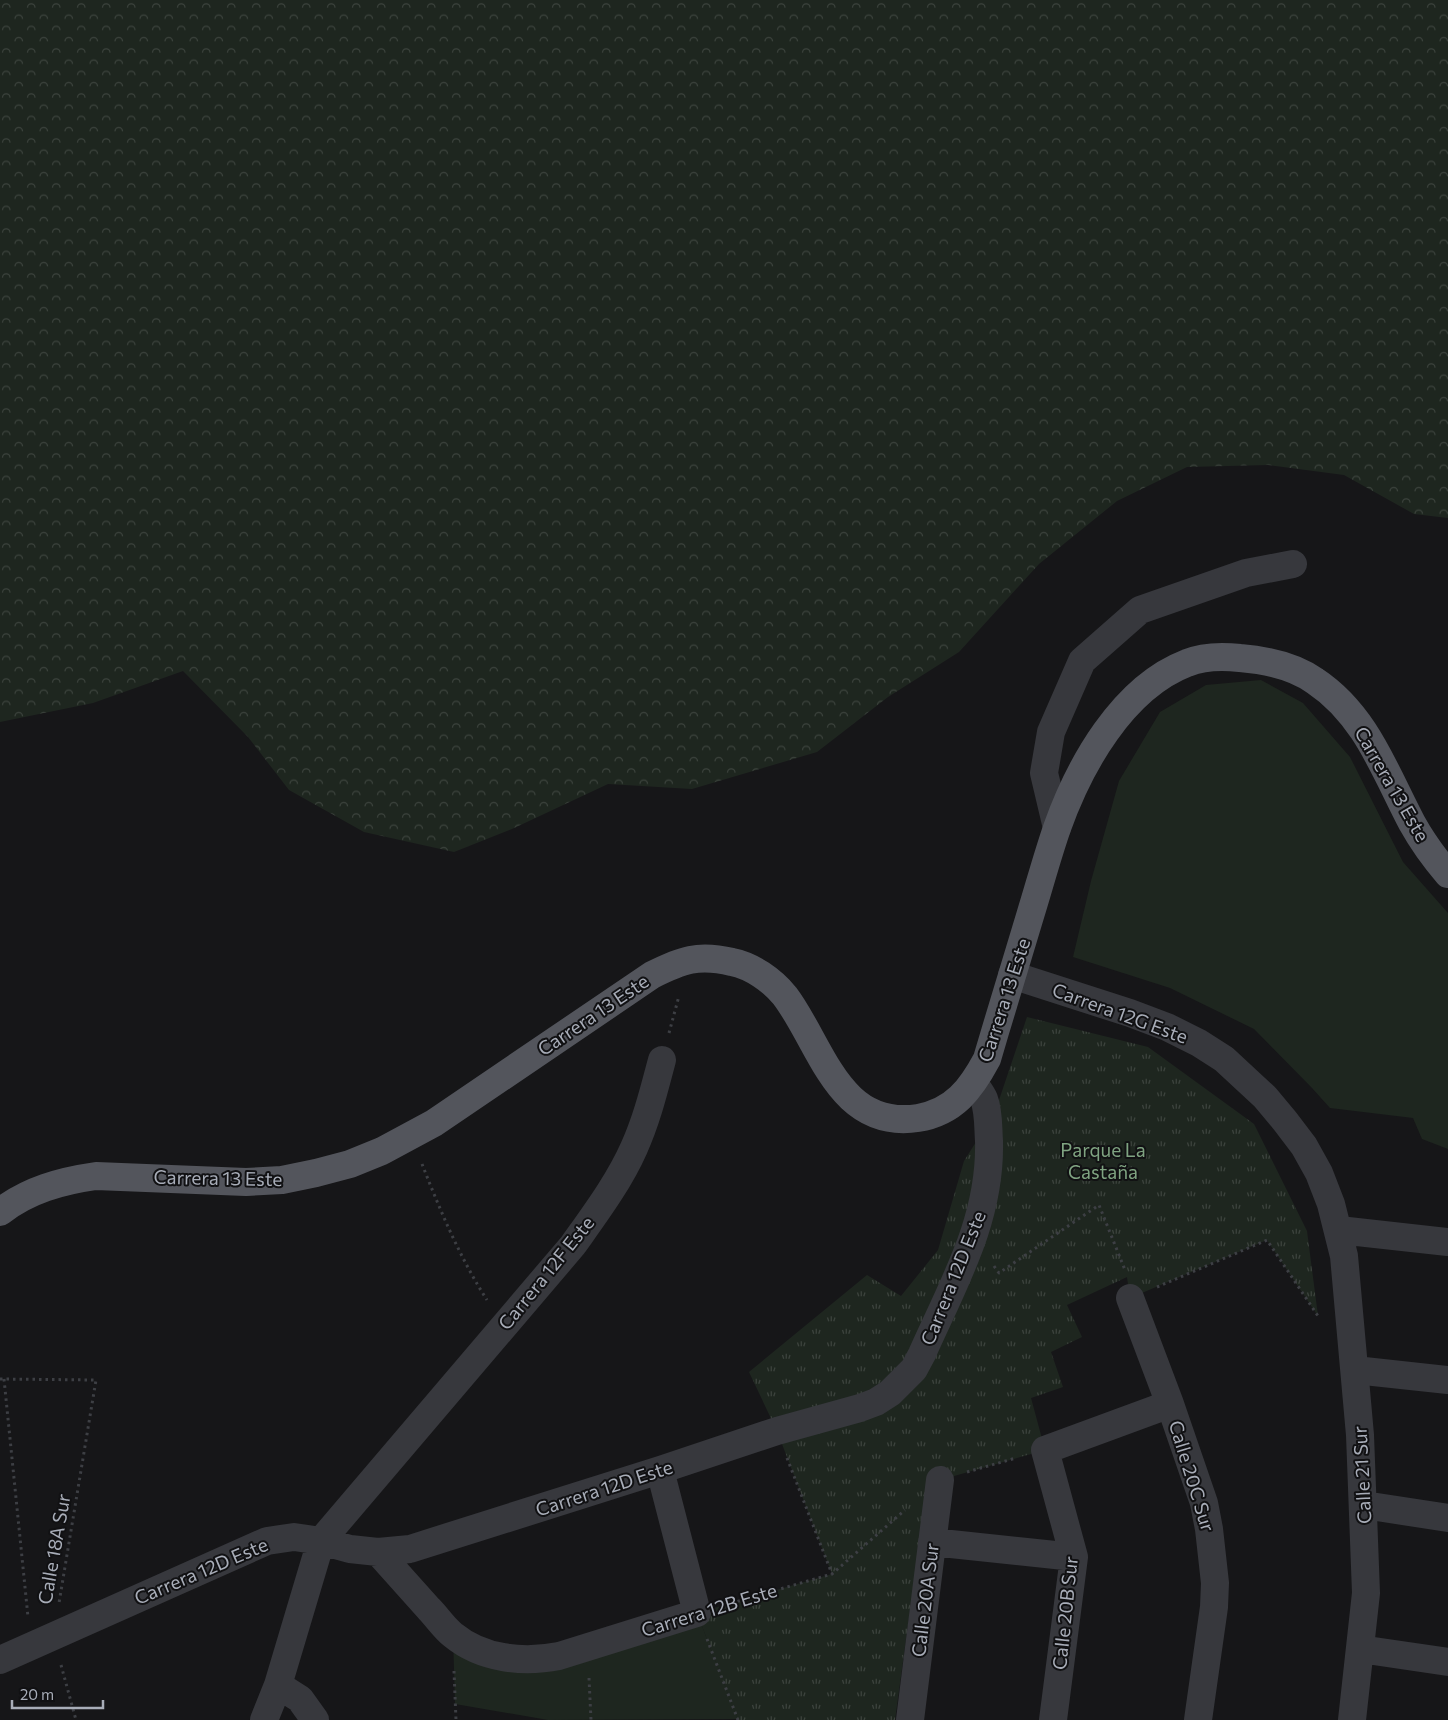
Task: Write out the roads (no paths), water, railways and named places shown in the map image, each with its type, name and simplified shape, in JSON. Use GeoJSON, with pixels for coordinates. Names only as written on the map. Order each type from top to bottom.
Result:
{"type":"FeatureCollection","features":[{"type":"Feature","properties":{"kind":"main road","name":"Carrera 13 Este"},"geometry":{"type":"LineString","coordinates":[[0,1212],[29,1194],[50,1185],[72,1179],[96,1176],[246,1182],[282,1180],[316,1174],[350,1164],[382,1151],[434,1123],[652,975],[688,959],[706,958],[740,964],[756,971],[771,982],[785,996],[831,1076],[852,1099],[865,1108],[879,1115],[904,1118],[929,1116],[956,1102],[974,1083],[987,1059],[1057,828],[1072,790],[1095,747],[1119,715],[1137,696],[1163,675],[1188,662],[1218,656],[1252,659],[1285,666],[1314,680],[1340,702],[1364,730],[1413,824],[1448,874]]}},
{"type":"Feature","properties":{"kind":"street"},"geometry":{"type":"LineString","coordinates":[[1057,828],[1044,773],[1051,732],[1082,662],[1140,610],[1246,573],[1292,564]]}},
{"type":"Feature","properties":{"kind":"street","name":"Carrera 12G Este"},"geometry":{"type":"LineString","coordinates":[[1012,975],[1130,1013],[1167,1027],[1199,1043],[1224,1059],[1265,1097],[1304,1146],[1319,1173],[1339,1230]]}},
{"type":"Feature","properties":{"kind":"street","name":"Carrera 12F Este"},"geometry":{"type":"LineString","coordinates":[[321,1540],[573,1245],[606,1197],[634,1150],[650,1108],[662,1060]]}},
{"type":"Feature","properties":{"kind":"street","name":"Carrera 12D Este"},"geometry":{"type":"LineString","coordinates":[[0,1660],[267,1541],[294,1537],[321,1540],[350,1549],[378,1552],[410,1549],[777,1431],[876,1402],[890,1393],[914,1368],[974,1237],[984,1201],[989,1155],[988,1126],[984,1098],[974,1083]]}},
{"type":"Feature","properties":{"kind":"street"},"geometry":{"type":"LineString","coordinates":[[1339,1230],[1448,1242]]}},
{"type":"Feature","properties":{"kind":"street","name":"Calle 21 Sur"},"geometry":{"type":"LineString","coordinates":[[1339,1230],[1344,1256],[1355,1370],[1364,1505],[1366,1593],[1352,1720]]}},
{"type":"Feature","properties":{"kind":"street","name":"Calle 20C Sur"},"geometry":{"type":"LineString","coordinates":[[1130,1298],[1170,1404],[1204,1503],[1213,1559],[1214,1607],[1198,1720]]}},
{"type":"Feature","properties":{"kind":"street"},"geometry":{"type":"LineString","coordinates":[[1355,1370],[1448,1380]]}},
{"type":"Feature","properties":{"kind":"street","name":"Calle 20B Sur"},"geometry":{"type":"LineString","coordinates":[[1053,1720],[1074,1557],[1045,1450],[1170,1404]]}},
{"type":"Feature","properties":{"kind":"street","name":"Carrera 12B Este"},"geometry":{"type":"LineString","coordinates":[[378,1552],[453,1635],[486,1653],[522,1660],[541,1660],[587,1647],[698,1613],[660,1470]]}},
{"type":"Feature","properties":{"kind":"street","name":"Calle 20A Sur"},"geometry":{"type":"LineString","coordinates":[[910,1720],[940,1480]]}},
{"type":"Feature","properties":{"kind":"street"},"geometry":{"type":"LineString","coordinates":[[1364,1505],[1448,1518]]}},
{"type":"Feature","properties":{"kind":"street"},"geometry":{"type":"LineString","coordinates":[[264,1720],[278,1684],[321,1540]]}},
{"type":"Feature","properties":{"kind":"street"},"geometry":{"type":"LineString","coordinates":[[932,1542],[1074,1557]]}},
{"type":"Feature","properties":{"kind":"street"},"geometry":{"type":"LineString","coordinates":[[1360,1649],[1448,1662]]}},
{"type":"Feature","properties":{"kind":"street"},"geometry":{"type":"LineString","coordinates":[[278,1684],[300,1699],[315,1720]]}},
{"type":"Feature","properties":{"kind":"park label","name":"Parque La Castaña"},"geometry":{"type":"Point","coordinates":[1103,1161]}}]}
